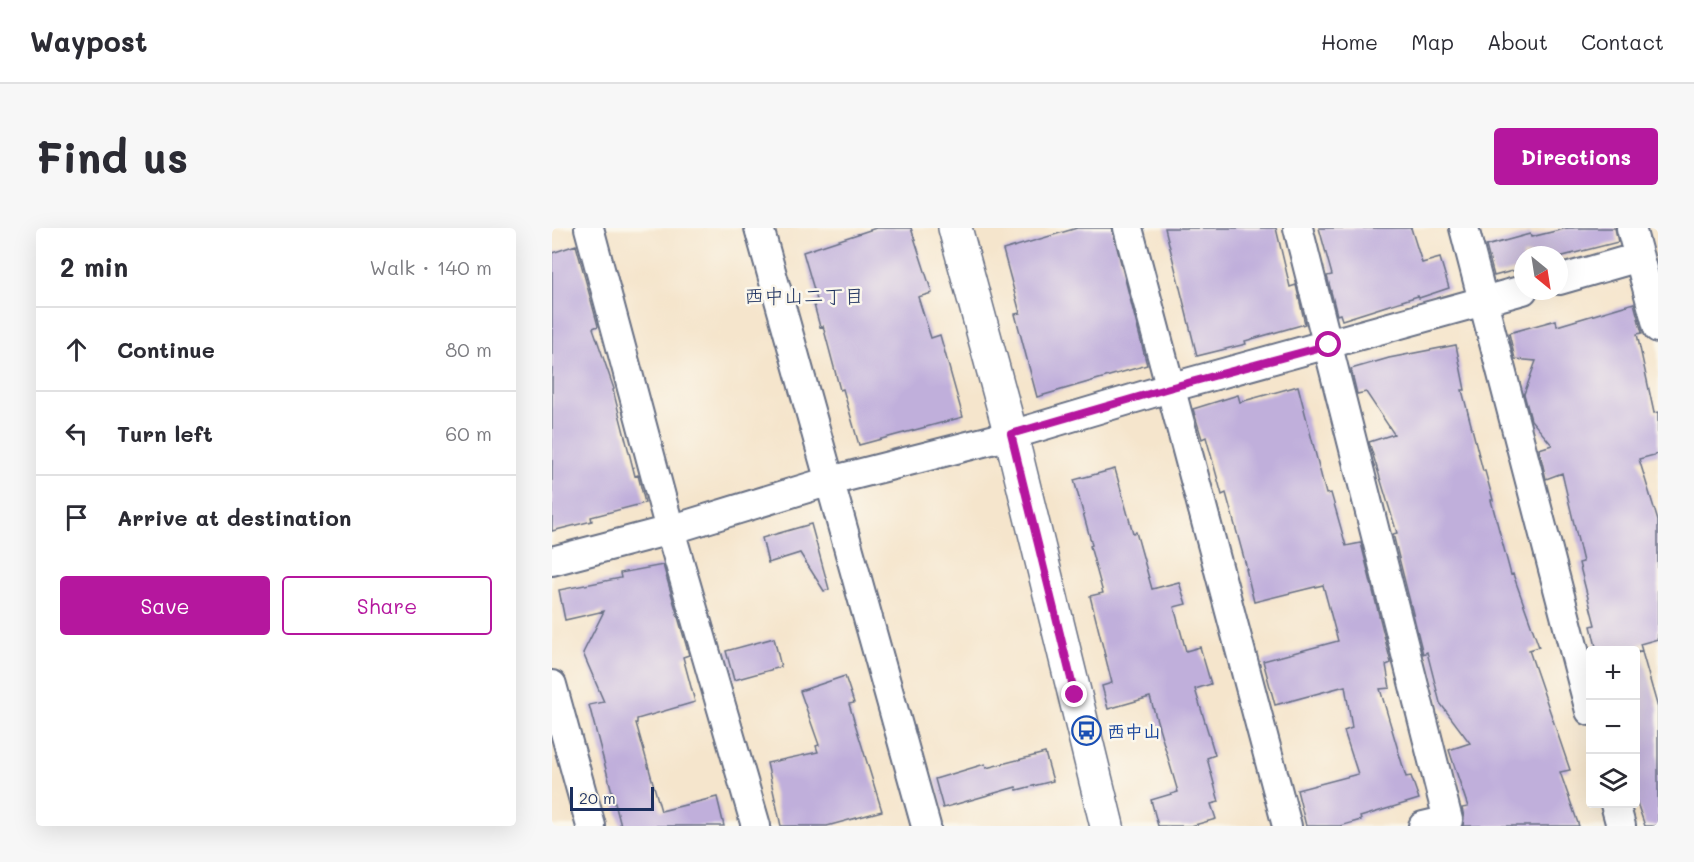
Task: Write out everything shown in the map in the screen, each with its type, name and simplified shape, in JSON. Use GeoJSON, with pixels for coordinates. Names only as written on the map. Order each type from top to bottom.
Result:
{"type":"FeatureCollection","features":[{"type":"Feature","properties":{"kind":"street"},"geometry":{"type":"LineString","coordinates":[[589,228],[670,530],[756,826]]}},
{"type":"Feature","properties":{"kind":"street"},"geometry":{"type":"LineString","coordinates":[[759,228],[926,826]]}},
{"type":"Feature","properties":{"kind":"street"},"geometry":{"type":"LineString","coordinates":[[955,228],[1011,435],[1107,826]]}},
{"type":"Feature","properties":{"kind":"street"},"geometry":{"type":"LineString","coordinates":[[1128,228],[1287,826]]}},
{"type":"Feature","properties":{"kind":"street"},"geometry":{"type":"LineString","coordinates":[[1298,228],[1448,820],[1423,826]]}},
{"type":"Feature","properties":{"kind":"street"},"geometry":{"type":"LineString","coordinates":[[1464,228],[1587,700]]}},
{"type":"Feature","properties":{"kind":"street"},"geometry":{"type":"LineString","coordinates":[[1631,228],[1658,328]]}},
{"type":"Feature","properties":{"kind":"street"},"geometry":{"type":"LineString","coordinates":[[1568,277],[1639,257]]}},
{"type":"Feature","properties":{"kind":"street"},"geometry":{"type":"LineString","coordinates":[[552,561],[670,530],[830,481],[1011,435],[1169,388],[1514,292]]}},
{"type":"Feature","properties":{"kind":"street"},"geometry":{"type":"LineString","coordinates":[[552,685],[591,826]]}},
{"type":"Feature","properties":{"kind":"street"},"geometry":{"type":"LineString","coordinates":[[1616,808],[1621,826]]}},
{"type":"Feature","properties":{"kind":"building"},"geometry":{"type":"Polygon","coordinates":[[[876,228],[911,228],[932,293],[918,297],[931,338],[940,335],[963,417],[859,445],[843,389],[840,390],[823,326],[820,327],[813,301],[817,300],[803,252],[876,228]]]}},
{"type":"Feature","properties":{"kind":"building"},"geometry":{"type":"Polygon","coordinates":[[[1077,228],[1112,228],[1147,365],[1037,397],[1015,314],[1020,313],[1003,250],[1077,228]]]}},
{"type":"Feature","properties":{"kind":"building"},"geometry":{"type":"Polygon","coordinates":[[[1165,228],[1276,228],[1290,287],[1296,285],[1305,324],[1245,341],[1246,344],[1197,356],[1165,228]]]}},
{"type":"Feature","properties":{"kind":"building"},"geometry":{"type":"Polygon","coordinates":[[[1319,228],[1411,228],[1422,263],[1440,258],[1449,288],[1342,320],[1340,314],[1337,315],[1327,276],[1332,275],[1319,228]]]}},
{"type":"Feature","properties":{"kind":"building"},"geometry":{"type":"Polygon","coordinates":[[[1568,228],[1615,228],[1618,242],[1568,255],[1568,246],[1514,246],[1514,270],[1494,276],[1486,246],[1530,234],[1531,237],[1568,228]]]}},
{"type":"Feature","properties":{"kind":"building"},"geometry":{"type":"Polygon","coordinates":[[[576,245],[598,326],[593,328],[614,389],[635,476],[638,475],[645,503],[591,517],[592,521],[552,531],[552,253],[576,245]]]}},
{"type":"Feature","properties":{"kind":"building"},"geometry":{"type":"Polygon","coordinates":[[[1634,303],[1642,333],[1637,334],[1654,413],[1658,412],[1658,454],[1639,459],[1658,521],[1658,639],[1640,644],[1642,651],[1640,651],[1640,646],[1596,646],[1591,626],[1595,625],[1579,563],[1583,562],[1562,473],[1546,479],[1539,449],[1552,445],[1531,420],[1524,394],[1536,361],[1515,359],[1509,333],[1556,320],[1557,326],[1634,303]]]}},
{"type":"Feature","properties":{"kind":"building"},"geometry":{"type":"Polygon","coordinates":[[[1456,345],[1465,390],[1462,390],[1493,500],[1491,500],[1511,575],[1513,574],[1539,647],[1529,650],[1570,770],[1560,772],[1579,826],[1463,826],[1462,808],[1468,807],[1449,750],[1470,743],[1440,703],[1427,652],[1423,654],[1393,534],[1397,533],[1369,442],[1394,434],[1366,392],[1357,394],[1351,369],[1389,358],[1456,345]]]}},
{"type":"Feature","properties":{"kind":"building"},"geometry":{"type":"Polygon","coordinates":[[[1298,386],[1326,494],[1331,493],[1346,546],[1361,543],[1391,663],[1386,665],[1390,688],[1380,689],[1406,777],[1411,776],[1419,799],[1360,817],[1361,820],[1340,826],[1306,826],[1297,790],[1358,774],[1344,731],[1352,728],[1345,686],[1275,705],[1263,661],[1338,641],[1323,585],[1254,602],[1226,493],[1222,495],[1206,437],[1202,439],[1193,409],[1238,395],[1240,402],[1298,386]]]}},
{"type":"Feature","properties":{"kind":"building"},"geometry":{"type":"Polygon","coordinates":[[[1115,469],[1152,589],[1179,582],[1186,604],[1174,607],[1186,651],[1200,647],[1211,684],[1195,689],[1215,755],[1207,758],[1219,802],[1211,804],[1216,819],[1191,826],[1158,826],[1151,800],[1178,792],[1150,697],[1108,709],[1102,686],[1112,683],[1090,596],[1103,593],[1074,480],[1115,469]]]}},
{"type":"Feature","properties":{"kind":"building"},"geometry":{"type":"Polygon","coordinates":[[[811,524],[829,589],[824,591],[800,553],[768,563],[762,538],[811,524]]]}},
{"type":"Feature","properties":{"kind":"building"},"geometry":{"type":"Polygon","coordinates":[[[663,565],[689,655],[683,657],[695,702],[637,719],[636,723],[661,811],[717,797],[724,826],[621,826],[589,705],[604,702],[583,653],[604,611],[565,620],[559,590],[621,578],[620,573],[663,565]]]}},
{"type":"Feature","properties":{"kind":"building"},"geometry":{"type":"Polygon","coordinates":[[[774,638],[781,667],[734,680],[726,651],[774,638]]]}},
{"type":"Feature","properties":{"kind":"building"},"geometry":{"type":"Polygon","coordinates":[[[1640,652],[1642,652],[1658,708],[1658,826],[1645,826],[1639,808],[1640,652]]]}},
{"type":"Feature","properties":{"kind":"building"},"geometry":{"type":"Polygon","coordinates":[[[845,676],[854,703],[849,704],[882,811],[827,826],[781,826],[767,763],[818,752],[816,746],[819,745],[800,691],[845,676]]]}},
{"type":"Feature","properties":{"kind":"building"},"geometry":{"type":"Polygon","coordinates":[[[1045,753],[1053,781],[1017,790],[1016,787],[943,808],[935,779],[985,764],[986,768],[1045,753]]]}},
{"type":"Feature","properties":{"kind":"place","name":"西中山"},"geometry":{"type":"Point","coordinates":[1086,731]}},
{"type":"Feature","properties":{"kind":"district","name":"西中山二丁目"},"geometry":{"type":"Point","coordinates":[804,295]}},
{"type":"Feature","properties":{"kind":"route"},"geometry":{"type":"LineString","coordinates":[[1075,695],[1011,434],[1329,345]]}}]}
